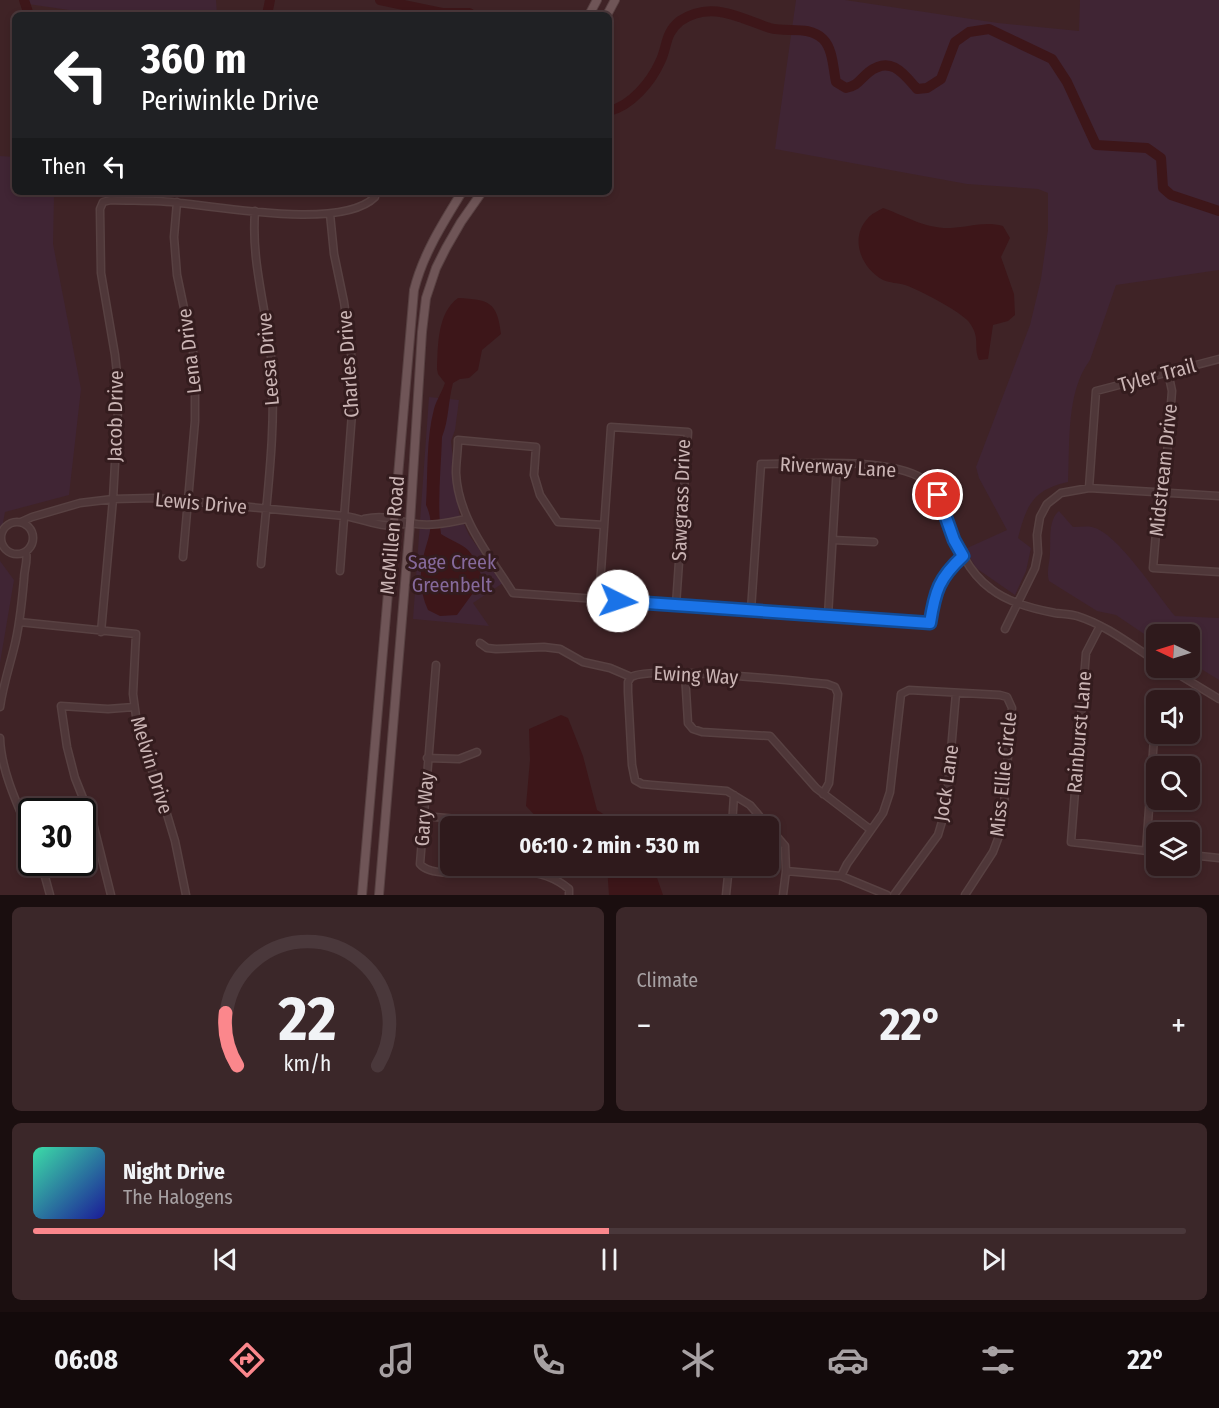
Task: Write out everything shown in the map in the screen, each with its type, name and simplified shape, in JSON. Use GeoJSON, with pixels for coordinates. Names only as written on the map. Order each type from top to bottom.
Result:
{"type":"FeatureCollection","features":[{"type":"Feature","properties":{"kind":"main road","name":"McMillen Road"},"geometry":{"type":"LineString","coordinates":[[362,895],[414,290],[427,252],[460,195]]}},
{"type":"Feature","properties":{"kind":"main road","name":"McMillen Road"},"geometry":{"type":"LineString","coordinates":[[379,895],[426,298],[436,268],[461,222],[480,195]]}},
{"type":"Feature","properties":{"kind":"street"},"geometry":{"type":"LineString","coordinates":[[177,202],[293,215],[330,213],[361,207],[375,197]]}},
{"type":"Feature","properties":{"kind":"street","name":"Jacob Drive"},"geometry":{"type":"LineString","coordinates":[[101,632],[113,498],[119,392],[101,273],[100,209],[103,202],[111,200],[177,202]]}},
{"type":"Feature","properties":{"kind":"street","name":"Lena Drive"},"geometry":{"type":"LineString","coordinates":[[177,202],[174,237],[177,275],[193,351],[195,386],[195,421],[183,557]]}},
{"type":"Feature","properties":{"kind":"street","name":"Leesa Drive"},"geometry":{"type":"LineString","coordinates":[[255,211],[253,237],[256,272],[266,317],[273,402],[272,447],[261,564]]}},
{"type":"Feature","properties":{"kind":"street","name":"Charles Drive"},"geometry":{"type":"LineString","coordinates":[[330,213],[334,254],[351,352],[352,423],[340,571]]}},
{"type":"Feature","properties":{"kind":"street","name":"Tyler Trail"},"geometry":{"type":"LineString","coordinates":[[1089,488],[1096,391],[1219,358]]}},
{"type":"Feature","properties":{"kind":"street","name":"Midstream Drive"},"geometry":{"type":"LineString","coordinates":[[1168,372],[1172,391],[1164,492],[1157,521],[1153,568],[1219,572]]}},
{"type":"Feature","properties":{"kind":"street","name":"Sawgrass Drive"},"geometry":{"type":"LineString","coordinates":[[604,525],[611,428],[688,432],[676,605]]}},
{"type":"Feature","properties":{"kind":"street"},"geometry":{"type":"LineString","coordinates":[[599,600],[604,525],[558,522],[540,495],[534,476],[536,447],[458,440],[456,472],[466,519],[513,593],[599,600],[930,623],[933,598],[939,583],[947,570],[963,556]]}},
{"type":"Feature","properties":{"kind":"street","name":"Riverway Lane"},"geometry":{"type":"LineString","coordinates":[[751,610],[761,464],[886,466],[908,471],[925,480],[938,495],[954,540],[963,556],[976,576],[991,589],[1032,608],[1076,615],[1100,626],[1146,655]]}},
{"type":"Feature","properties":{"kind":"street"},"geometry":{"type":"LineString","coordinates":[[828,616],[837,465]]}},
{"type":"Feature","properties":{"kind":"street"},"geometry":{"type":"LineString","coordinates":[[1005,628],[1035,568],[1040,517],[1047,504],[1061,493],[1089,488],[1219,496]]}},
{"type":"Feature","properties":{"kind":"street","name":"Lewis Drive"},"geometry":{"type":"LineString","coordinates":[[21,522],[80,503],[113,498],[154,498],[345,516],[364,519],[380,526],[394,527],[410,523]]}},
{"type":"Feature","properties":{"kind":"street"},"geometry":{"type":"LineString","coordinates":[[0,707],[3,684],[14,649],[19,622],[24,569],[27,562],[26,552],[33,542],[31,529],[40,516]]}},
{"type":"Feature","properties":{"kind":"street","name":"Lewis Drive"},"geometry":{"type":"LineString","coordinates":[[364,519],[380,516],[425,524],[444,524],[466,519]]}},
{"type":"Feature","properties":{"kind":"street"},"geometry":{"type":"LineString","coordinates":[[24,569],[21,559],[9,552],[1,543],[1,531],[9,523],[21,522],[31,529]]}},
{"type":"Feature","properties":{"kind":"street"},"geometry":{"type":"LineString","coordinates":[[833,540],[874,542]]}},
{"type":"Feature","properties":{"kind":"street"},"geometry":{"type":"LineString","coordinates":[[15,554],[26,552]]}},
{"type":"Feature","properties":{"kind":"street"},"geometry":{"type":"LineString","coordinates":[[19,622],[101,632]]}},
{"type":"Feature","properties":{"kind":"street","name":"Rainburst Lane"},"geometry":{"type":"LineString","coordinates":[[1100,626],[1086,653],[1071,842],[1146,851]]}},
{"type":"Feature","properties":{"kind":"street","name":"Melvin Drive"},"geometry":{"type":"LineString","coordinates":[[101,632],[136,634],[133,694],[138,731],[175,841],[186,895]]}},
{"type":"Feature","properties":{"kind":"street"},"geometry":{"type":"LineString","coordinates":[[480,643],[487,648],[496,649],[544,647],[560,649],[583,662],[610,668],[631,677]]}},
{"type":"Feature","properties":{"kind":"street","name":"Gary Way"},"geometry":{"type":"LineString","coordinates":[[436,665],[420,864],[427,870],[472,874],[505,870],[532,872],[560,881],[569,889],[569,895]]}},
{"type":"Feature","properties":{"kind":"street","name":"Ewing Way"},"geometry":{"type":"LineString","coordinates":[[783,895],[786,871],[785,846],[750,805],[727,791],[642,784],[635,780],[632,765],[628,682],[631,677],[641,672],[827,684],[835,687],[838,694],[829,783],[823,794]]}},
{"type":"Feature","properties":{"kind":"street"},"geometry":{"type":"LineString","coordinates":[[685,674],[688,723],[693,729],[770,736],[823,794],[871,830]]}},
{"type":"Feature","properties":{"kind":"street"},"geometry":{"type":"LineString","coordinates":[[1184,678],[1219,699]]}},
{"type":"Feature","properties":{"kind":"street","name":"Miss Ellie Circle"},"geometry":{"type":"LineString","coordinates":[[841,876],[883,813],[890,792],[901,694],[909,690],[1007,697],[1012,708],[1002,828],[993,852],[966,895]]}},
{"type":"Feature","properties":{"kind":"street","name":"Jock Lane"},"geometry":{"type":"LineString","coordinates":[[894,895],[938,835],[946,808],[956,693]]}},
{"type":"Feature","properties":{"kind":"street"},"geometry":{"type":"LineString","coordinates":[[111,895],[93,823],[75,778],[67,747],[61,706],[108,709],[134,707]]}},
{"type":"Feature","properties":{"kind":"street"},"geometry":{"type":"LineString","coordinates":[[0,738],[8,779],[18,804]]}},
{"type":"Feature","properties":{"kind":"street"},"geometry":{"type":"LineString","coordinates":[[1148,822],[1154,744]]}},
{"type":"Feature","properties":{"kind":"street"},"geometry":{"type":"LineString","coordinates":[[427,758],[459,759],[477,752]]}},
{"type":"Feature","properties":{"kind":"street"},"geometry":{"type":"LineString","coordinates":[[733,816],[734,795]]}},
{"type":"Feature","properties":{"kind":"street"},"geometry":{"type":"LineString","coordinates":[[424,816],[440,817]]}},
{"type":"Feature","properties":{"kind":"street"},"geometry":{"type":"LineString","coordinates":[[1200,856],[1219,858]]}},
{"type":"Feature","properties":{"kind":"street"},"geometry":{"type":"LineString","coordinates":[[786,871],[841,876],[887,895]]}},
{"type":"Feature","properties":{"kind":"street"},"geometry":{"type":"LineString","coordinates":[[45,876],[50,895]]}},
{"type":"Feature","properties":{"kind":"street"},"geometry":{"type":"LineString","coordinates":[[726,895],[728,876]]}},
{"type":"Feature","properties":{"kind":"green space"},"geometry":{"type":"Polygon","coordinates":[[[26,0],[216,0],[217,12],[83,12],[28,4],[26,0]]]}},
{"type":"Feature","properties":{"kind":"green space"},"geometry":{"type":"Polygon","coordinates":[[[796,0],[845,0],[998,23],[1079,31],[1080,0],[1219,0],[1219,270],[1116,285],[1073,402],[1068,482],[1056,485],[1039,494],[1029,507],[1018,538],[1031,548],[1026,571],[1015,595],[976,568],[965,549],[1007,530],[979,478],[976,467],[1030,325],[1041,279],[1048,230],[1048,193],[1038,189],[967,184],[775,149],[796,0]]]}},
{"type":"Feature","properties":{"kind":"green space"},"geometry":{"type":"Polygon","coordinates":[[[0,156],[12,157],[12,195],[55,195],[53,244],[81,389],[69,495],[5,512],[0,539],[0,156]]]}},
{"type":"Feature","properties":{"kind":"green space","name":"Sage Creek Greenbelt"},"geometry":{"type":"Polygon","coordinates":[[[429,397],[459,400],[455,430],[451,441],[459,513],[469,535],[503,583],[473,603],[489,626],[413,619],[429,397]]]}},
{"type":"Feature","properties":{"kind":"green space"},"geometry":{"type":"Polygon","coordinates":[[[1059,511],[1073,527],[1092,527],[1102,531],[1113,540],[1175,616],[1219,618],[1219,680],[1200,668],[1200,624],[1146,624],[1146,635],[1116,615],[1097,611],[1049,581],[1051,530],[1055,515],[1059,511]]]}},
{"type":"Feature","properties":{"kind":"green space"},"geometry":{"type":"Polygon","coordinates":[[[0,561],[14,580],[0,663],[0,561]]]}},
{"type":"Feature","properties":{"kind":"shaded area"},"geometry":{"type":"Polygon","coordinates":[[[883,208],[942,228],[990,224],[1003,226],[1010,238],[1001,257],[1014,294],[1015,315],[1008,321],[993,325],[988,359],[979,360],[975,333],[964,317],[920,291],[883,280],[869,268],[860,252],[859,234],[869,217],[883,208]]]}},
{"type":"Feature","properties":{"kind":"shaded area"},"geometry":{"type":"Polygon","coordinates":[[[458,298],[490,304],[497,315],[501,334],[482,350],[478,370],[469,378],[453,383],[451,390],[442,437],[439,498],[441,534],[468,550],[483,582],[457,615],[440,616],[428,610],[423,595],[421,573],[430,528],[430,517],[426,505],[431,420],[445,383],[437,369],[440,330],[446,312],[458,298]]]}},
{"type":"Feature","properties":{"kind":"shaded area"},"geometry":{"type":"Polygon","coordinates":[[[561,715],[568,718],[583,756],[597,810],[606,816],[536,816],[526,806],[530,760],[529,729],[561,715]]]}},
{"type":"Feature","properties":{"kind":"shaded area"},"geometry":{"type":"Polygon","coordinates":[[[608,876],[656,876],[663,895],[609,895],[608,876]]]}},
{"type":"Feature","properties":{"kind":"waterway"},"geometry":{"type":"LineString","coordinates":[[24,0],[28,12]]}},
{"type":"Feature","properties":{"kind":"waterway"},"geometry":{"type":"LineString","coordinates":[[268,12],[270,0]]}},
{"type":"Feature","properties":{"kind":"waterway"},"geometry":{"type":"LineString","coordinates":[[380,0],[437,12]]}},
{"type":"Feature","properties":{"kind":"waterway"},"geometry":{"type":"LineString","coordinates":[[612,110],[632,99],[646,85],[660,62],[669,35],[675,26],[691,15],[703,12],[725,13],[770,28],[805,31],[817,35],[829,48],[836,82],[846,88],[856,84],[877,67],[884,65],[896,68],[917,89],[927,88],[941,79],[955,42],[969,32],[989,29],[1052,59],[1067,82],[1096,145],[1147,148],[1161,158],[1163,188],[1171,195],[1219,211]]}},
{"type":"Feature","properties":{"kind":"route"},"geometry":{"type":"LineString","coordinates":[[618,601],[930,623],[933,598],[939,583],[947,570],[963,556],[954,540],[938,495]]}}]}
